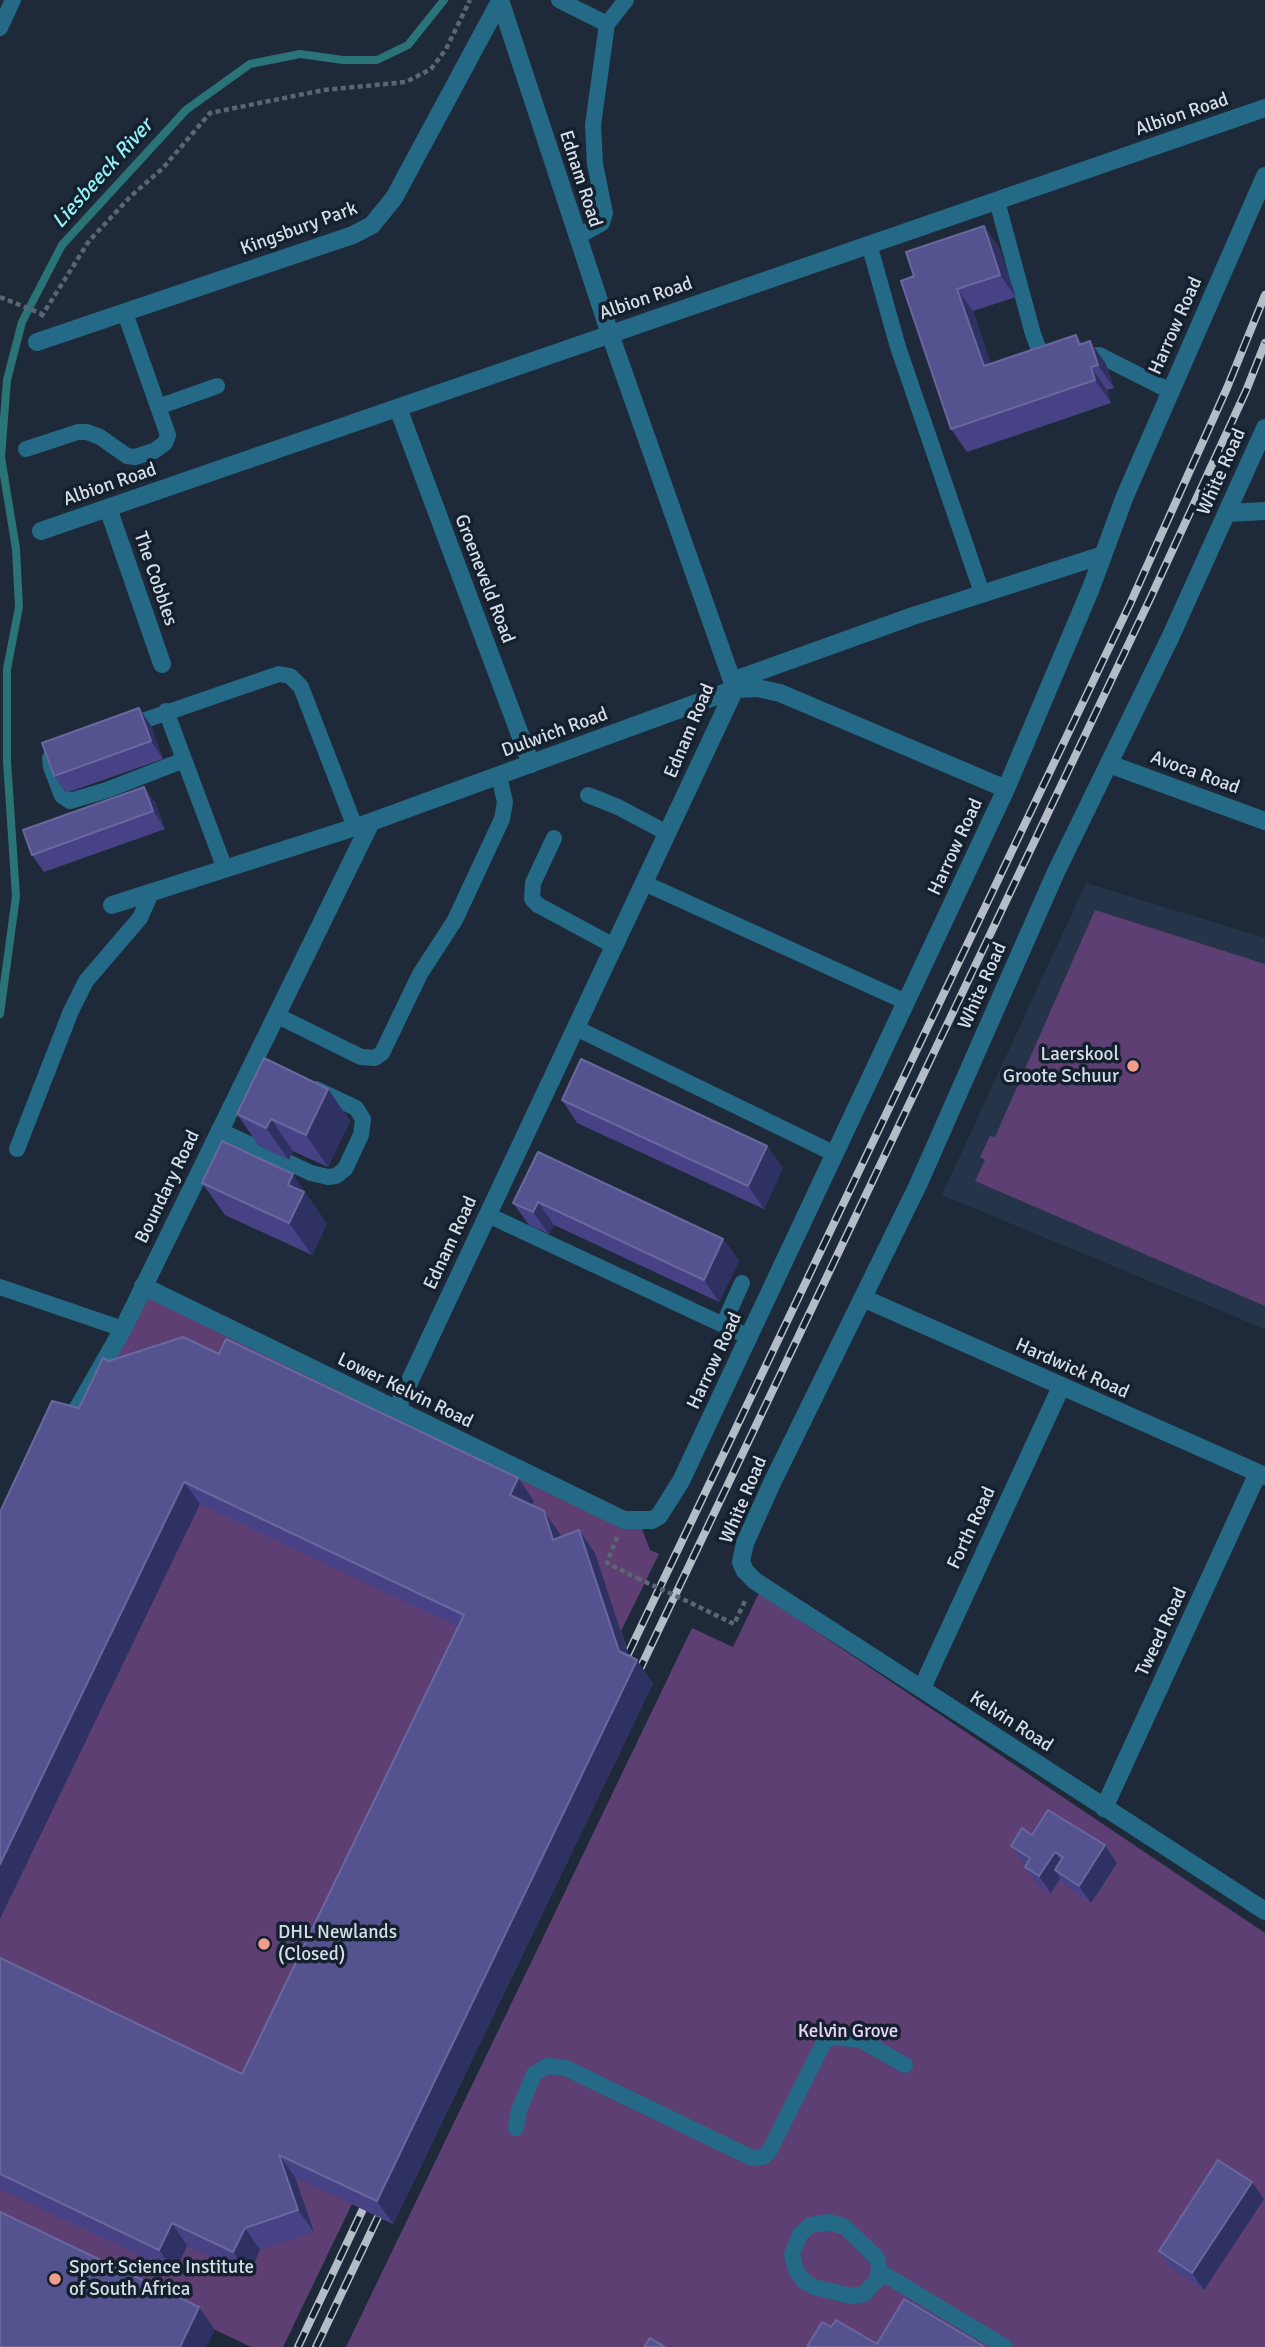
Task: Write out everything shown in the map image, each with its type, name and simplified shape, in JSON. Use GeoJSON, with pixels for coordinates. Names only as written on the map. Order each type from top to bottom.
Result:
{"type":"FeatureCollection","features":[{"type":"Feature","properties":{"kind":"street","name":"Ednam Road"},"geometry":{"type":"LineString","coordinates":[[396,1410],[667,834],[733,685],[610,334],[500,1]]}},
{"type":"Feature","properties":{"kind":"street","name":"Kingsbury Park"},"geometry":{"type":"LineString","coordinates":[[37,342],[353,235],[372,225],[394,198],[500,1]]}},
{"type":"Feature","properties":{"kind":"street","name":"Albion Road"},"geometry":{"type":"LineString","coordinates":[[41,531],[1265,108]]}},
{"type":"Feature","properties":{"kind":"street","name":"Harrow Road"},"geometry":{"type":"LineString","coordinates":[[652,1520],[666,1508],[681,1481],[1006,789],[1125,496],[1265,176]]}},
{"type":"Feature","properties":{"kind":"street","name":"Groeneveld Road"},"geometry":{"type":"LineString","coordinates":[[398,408],[531,764]]}},
{"type":"Feature","properties":{"kind":"street","name":"White Road"},"geometry":{"type":"LineString","coordinates":[[741,1562],[745,1543],[772,1483],[918,1185],[1056,872],[1110,764],[1265,428]]}},
{"type":"Feature","properties":{"kind":"street","name":"The Cobbles"},"geometry":{"type":"LineString","coordinates":[[108,508],[162,664]]}},
{"type":"Feature","properties":{"kind":"street"},"geometry":{"type":"LineString","coordinates":[[1227,513],[1265,510]]}},
{"type":"Feature","properties":{"kind":"street"},"geometry":{"type":"LineString","coordinates":[[733,685],[982,593],[1103,555]]}},
{"type":"Feature","properties":{"kind":"street","name":"Dulwich Road"},"geometry":{"type":"LineString","coordinates":[[112,905],[363,825],[531,764],[733,685],[780,693],[1006,789]]}},
{"type":"Feature","properties":{"kind":"street","name":"Avoca Road"},"geometry":{"type":"LineString","coordinates":[[1110,764],[1265,821]]}},
{"type":"Feature","properties":{"kind":"street","name":"Boundary Road"},"geometry":{"type":"LineString","coordinates":[[57,1447],[68,1423],[123,1329],[219,1130],[260,1062],[276,1015],[363,825]]}},
{"type":"Feature","properties":{"kind":"street","name":"Lower Kelvin Road"},"geometry":{"type":"LineString","coordinates":[[142,1286],[624,1520],[652,1520]]}},
{"type":"Feature","properties":{"kind":"street","name":"Hardwick Road"},"geometry":{"type":"LineString","coordinates":[[863,1298],[1261,1475]]}},
{"type":"Feature","properties":{"kind":"street","name":"Forth Road"},"geometry":{"type":"LineString","coordinates":[[922,1688],[1060,1387]]}},
{"type":"Feature","properties":{"kind":"street","name":"Tweed Road"},"geometry":{"type":"LineString","coordinates":[[1104,1808],[1261,1475]]}},
{"type":"Feature","properties":{"kind":"street","name":"Kelvin Road"},"geometry":{"type":"LineString","coordinates":[[741,1562],[745,1571],[755,1581],[1265,1911]]}},
{"type":"Feature","properties":{"kind":"lane"},"geometry":{"type":"LineString","coordinates":[[0,28],[13,0]]}},
{"type":"Feature","properties":{"kind":"lane"},"geometry":{"type":"LineString","coordinates":[[559,0],[607,24]]}},
{"type":"Feature","properties":{"kind":"lane"},"geometry":{"type":"LineString","coordinates":[[578,237],[602,223],[605,214],[595,164],[593,125],[607,24],[626,0]]}},
{"type":"Feature","properties":{"kind":"lane"},"geometry":{"type":"LineString","coordinates":[[997,201],[1032,334],[1041,355],[1052,363],[1058,363],[1085,355],[1099,355],[1170,391]]}},
{"type":"Feature","properties":{"kind":"lane"},"geometry":{"type":"LineString","coordinates":[[869,244],[898,347],[982,593]]}},
{"type":"Feature","properties":{"kind":"lane"},"geometry":{"type":"LineString","coordinates":[[26,449],[78,432],[100,436],[127,456],[135,457],[154,451],[165,443],[168,435],[125,313]]}},
{"type":"Feature","properties":{"kind":"lane"},"geometry":{"type":"LineString","coordinates":[[158,407],[217,386]]}},
{"type":"Feature","properties":{"kind":"lane"},"geometry":{"type":"LineString","coordinates":[[117,730],[279,674],[290,676],[301,687],[363,825]]}},
{"type":"Feature","properties":{"kind":"lane"},"geometry":{"type":"LineString","coordinates":[[166,711],[225,869]]}},
{"type":"Feature","properties":{"kind":"lane"},"geometry":{"type":"LineString","coordinates":[[67,748],[55,752],[50,761],[62,796],[70,801],[107,790],[184,760]]}},
{"type":"Feature","properties":{"kind":"lane"},"geometry":{"type":"LineString","coordinates":[[276,1015],[361,1057],[375,1058],[382,1054],[420,974],[454,920],[498,828],[505,811],[499,776]]}},
{"type":"Feature","properties":{"kind":"lane"},"geometry":{"type":"LineString","coordinates":[[587,796],[618,807],[667,834]]}},
{"type":"Feature","properties":{"kind":"lane"},"geometry":{"type":"LineString","coordinates":[[554,838],[533,883],[532,899],[538,905],[614,946]]}},
{"type":"Feature","properties":{"kind":"lane"},"geometry":{"type":"LineString","coordinates":[[644,883],[906,1002]]}},
{"type":"Feature","properties":{"kind":"lane"},"geometry":{"type":"LineString","coordinates":[[17,1149],[71,1011],[86,981],[140,918],[151,892]]}},
{"type":"Feature","properties":{"kind":"lane"},"geometry":{"type":"LineString","coordinates":[[576,1028],[835,1154]]}},
{"type":"Feature","properties":{"kind":"lane"},"geometry":{"type":"LineString","coordinates":[[219,1130],[311,1173],[328,1177],[341,1173],[361,1135],[363,1126],[360,1113],[299,1081]]}},
{"type":"Feature","properties":{"kind":"lane"},"geometry":{"type":"LineString","coordinates":[[488,1215],[749,1337]]}},
{"type":"Feature","properties":{"kind":"lane"},"geometry":{"type":"LineString","coordinates":[[723,1325],[743,1283]]}},
{"type":"Feature","properties":{"kind":"lane"},"geometry":{"type":"LineString","coordinates":[[0,1287],[123,1329]]}},
{"type":"Feature","properties":{"kind":"lane"},"geometry":{"type":"LineString","coordinates":[[516,2128],[519,2110],[534,2074],[547,2066],[566,2068],[752,2158],[763,2157],[771,2150],[824,2042],[831,2037],[861,2040],[905,2065]]}},
{"type":"Feature","properties":{"kind":"lane"},"geometry":{"type":"LineString","coordinates":[[879,2271],[874,2287],[860,2295],[848,2296],[814,2287],[804,2281],[797,2272],[793,2261],[793,2247],[800,2234],[811,2225],[822,2222],[845,2227],[874,2253],[879,2271],[1004,2347]]}},
{"type":"Feature","properties":{"kind":"path"},"geometry":{"type":"LineString","coordinates":[[0,297],[41,314],[89,241],[131,196],[163,168],[211,113],[324,90],[406,82],[431,69],[446,49],[470,0]]}},
{"type":"Feature","properties":{"kind":"path"},"geometry":{"type":"LineString","coordinates":[[607,1563],[734,1624]]}},
{"type":"Feature","properties":{"kind":"shaded area","name":"Laerskool Groote Schuur"},"geometry":{"type":"Polygon","coordinates":[[[1086,883],[1265,938],[1265,1329],[942,1195],[1086,883]]]}},
{"type":"Feature","properties":{"kind":"green space","name":"Laerskool Groote Schuur"},"geometry":{"type":"Polygon","coordinates":[[[1095,910],[1265,964],[1265,1306],[975,1181],[985,1160],[980,1157],[990,1136],[995,1137],[1095,910]]]}},
{"type":"Feature","properties":{"kind":"green space","name":"DHL Newlands (Closed)"},"geometry":{"type":"Polygon","coordinates":[[[143,1286],[639,1521],[650,1550],[659,1554],[621,1631],[635,1674],[653,1683],[393,2224],[352,2204],[283,2347],[251,2347],[0,2227],[0,1568],[143,1286]]]}},
{"type":"Feature","properties":{"kind":"green space","name":"Kelvin Grove"},"geometry":{"type":"Polygon","coordinates":[[[759,1593],[1265,1933],[1265,2347],[346,2347],[692,1628],[733,1647],[759,1593]]]}},
{"type":"Feature","properties":{"kind":"building"},"geometry":{"type":"Polygon","coordinates":[[[984,226],[1000,275],[957,289],[984,366],[1076,335],[1079,345],[1090,341],[1098,365],[1091,367],[1095,380],[951,429],[901,281],[914,276],[906,252],[984,226]]]}},
{"type":"Feature","properties":{"kind":"building"},"geometry":{"type":"Polygon","coordinates":[[[139,708],[151,741],[54,776],[42,743],[139,708]]]}},
{"type":"Feature","properties":{"kind":"building"},"geometry":{"type":"Polygon","coordinates":[[[144,787],[153,811],[32,855],[23,830],[144,787]]]}},
{"type":"Feature","properties":{"kind":"building"},"geometry":{"type":"Polygon","coordinates":[[[264,1058],[328,1089],[306,1135],[271,1119],[266,1128],[237,1114],[264,1058]]]}},
{"type":"Feature","properties":{"kind":"building"},"geometry":{"type":"Polygon","coordinates":[[[581,1059],[767,1146],[748,1186],[562,1100],[581,1059]]]}},
{"type":"Feature","properties":{"kind":"building"},"geometry":{"type":"Polygon","coordinates":[[[222,1141],[293,1174],[288,1185],[304,1192],[289,1223],[202,1183],[222,1141]]]}},
{"type":"Feature","properties":{"kind":"building"},"geometry":{"type":"Polygon","coordinates":[[[538,1152],[723,1239],[704,1280],[538,1202],[533,1212],[513,1203],[538,1152]]]}},
{"type":"Feature","properties":{"kind":"building"},"geometry":{"type":"Polygon","coordinates":[[[183,1337],[219,1354],[226,1339],[518,1478],[510,1495],[544,1511],[553,1540],[579,1530],[619,1651],[637,1660],[377,2201],[279,2155],[298,2210],[245,2228],[233,2252],[172,2223],[159,2250],[0,2174],[0,1958],[242,2074],[464,1615],[184,1482],[0,1864],[0,1512],[52,1401],[79,1408],[103,1358],[109,1361],[183,1337]]]}},
{"type":"Feature","properties":{"kind":"building"},"geometry":{"type":"Polygon","coordinates":[[[1048,1810],[1105,1845],[1079,1886],[1055,1870],[1063,1857],[1055,1852],[1039,1876],[1025,1867],[1030,1858],[1011,1846],[1022,1828],[1032,1835],[1048,1810]]]}},
{"type":"Feature","properties":{"kind":"building"},"geometry":{"type":"Polygon","coordinates":[[[1218,2160],[1252,2182],[1192,2273],[1159,2251],[1218,2160]]]}},
{"type":"Feature","properties":{"kind":"building","name":"Sport Science Institute of South Africa"},"geometry":{"type":"Polygon","coordinates":[[[0,2212],[199,2307],[180,2347],[0,2347],[0,2212]]]}},
{"type":"Feature","properties":{"kind":"building"},"geometry":{"type":"Polygon","coordinates":[[[904,2299],[985,2347],[807,2347],[822,2322],[831,2327],[836,2320],[877,2344],[904,2299]]]}},
{"type":"Feature","properties":{"kind":"building"},"geometry":{"type":"Polygon","coordinates":[[[650,2338],[665,2347],[644,2347],[650,2338]]]}},
{"type":"Feature","properties":{"kind":"waterway","name":"Liesbeeck River"},"geometry":{"type":"LineString","coordinates":[[0,1014],[16,896],[7,761],[7,669],[19,607],[16,549],[1,457],[7,380],[22,322],[62,245],[186,110],[250,64],[300,54],[343,60],[377,60],[408,45],[444,0]]}},
{"type":"Feature","properties":{"kind":"railway"},"geometry":{"type":"LineString","coordinates":[[628,1654],[1130,604],[1227,388],[1265,295]]}},
{"type":"Feature","properties":{"kind":"railway"},"geometry":{"type":"LineString","coordinates":[[637,1675],[1150,599],[1246,391],[1265,343]]}},
{"type":"Feature","properties":{"kind":"railway"},"geometry":{"type":"LineString","coordinates":[[298,2347],[363,2209]]}},
{"type":"Feature","properties":{"kind":"railway"},"geometry":{"type":"LineString","coordinates":[[316,2347],[378,2217]]}},
{"type":"Feature","properties":{"kind":"place","name":"Laerskool Groote Schuur"},"geometry":{"type":"Point","coordinates":[1133,1066]}},
{"type":"Feature","properties":{"kind":"place","name":"DHL Newlands (Closed)"},"geometry":{"type":"Point","coordinates":[264,1944]}},
{"type":"Feature","properties":{"kind":"place","name":"Sport Science Institute of South Africa"},"geometry":{"type":"Point","coordinates":[55,2279]}}]}
